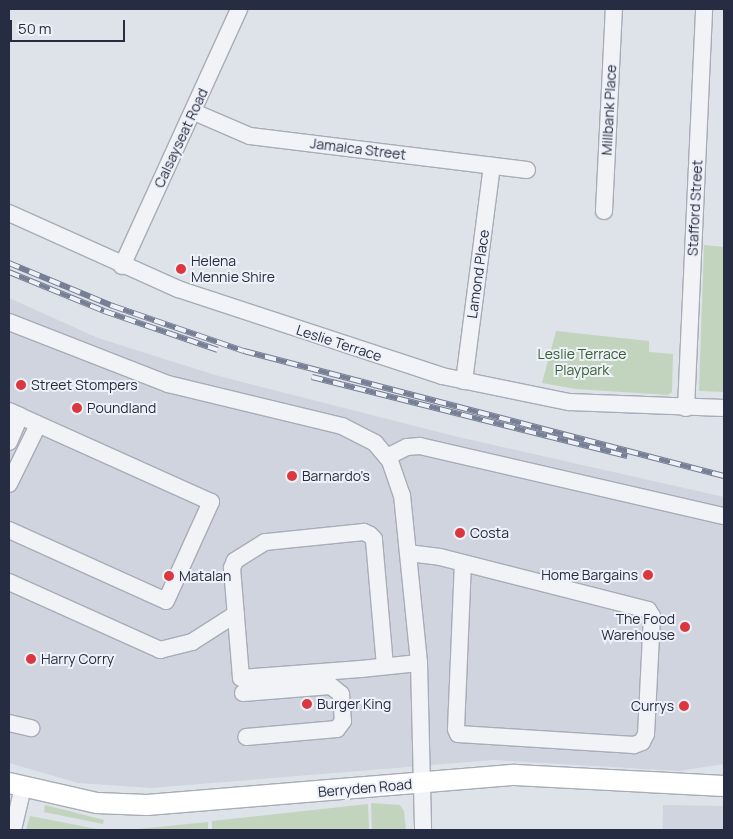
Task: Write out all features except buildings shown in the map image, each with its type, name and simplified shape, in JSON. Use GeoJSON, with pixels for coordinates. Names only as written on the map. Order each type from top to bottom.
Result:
{"type":"FeatureCollection","features":[{"type":"Feature","properties":{"kind":"main road","name":"Berryden Road"},"geometry":{"type":"LineString","coordinates":[[16,785],[97,803],[147,805],[548,775],[724,786]]}},
{"type":"Feature","properties":{"kind":"street","name":"Calsayseat Road"},"geometry":{"type":"LineString","coordinates":[[122,266],[194,112],[239,9]]}},
{"type":"Feature","properties":{"kind":"street","name":"Millbank Place"},"geometry":{"type":"LineString","coordinates":[[604,211],[614,9]]}},
{"type":"Feature","properties":{"kind":"street","name":"Stafford Street"},"geometry":{"type":"LineString","coordinates":[[686,408],[704,9]]}},
{"type":"Feature","properties":{"kind":"street","name":"Jamaica Street"},"geometry":{"type":"LineString","coordinates":[[194,112],[250,136],[527,170]]}},
{"type":"Feature","properties":{"kind":"street","name":"Lamond Place"},"geometry":{"type":"LineString","coordinates":[[464,382],[492,166]]}},
{"type":"Feature","properties":{"kind":"street","name":"Leslie Terrace"},"geometry":{"type":"LineString","coordinates":[[9,213],[122,266],[226,305],[464,382],[569,402],[724,408]]}},
{"type":"Feature","properties":{"kind":"street"},"geometry":{"type":"LineString","coordinates":[[9,322],[168,384],[342,426],[375,443],[387,457],[402,495],[419,663],[423,830]]}},
{"type":"Feature","properties":{"kind":"street"},"geometry":{"type":"LineString","coordinates":[[9,442],[15,414],[211,502],[166,601],[9,530]]}},
{"type":"Feature","properties":{"kind":"street"},"geometry":{"type":"LineString","coordinates":[[9,484],[15,456],[38,425]]}},
{"type":"Feature","properties":{"kind":"street"},"geometry":{"type":"LineString","coordinates":[[387,457],[407,447],[420,446],[724,516]]}},
{"type":"Feature","properties":{"kind":"street"},"geometry":{"type":"LineString","coordinates":[[385,666],[374,539],[364,532],[265,542],[235,561],[232,568],[241,678],[385,666],[419,663]]}},
{"type":"Feature","properties":{"kind":"street"},"geometry":{"type":"LineString","coordinates":[[408,553],[463,564],[648,610],[652,616],[646,734],[642,742],[634,745],[458,734],[456,729],[463,564]]}},
{"type":"Feature","properties":{"kind":"street"},"geometry":{"type":"LineString","coordinates":[[9,582],[160,650],[192,642],[236,614]]}},
{"type":"Feature","properties":{"kind":"street"},"geometry":{"type":"LineString","coordinates":[[243,693],[331,686],[341,694],[343,721],[337,729],[246,737]]}},
{"type":"Feature","properties":{"kind":"street"},"geometry":{"type":"LineString","coordinates":[[9,723],[31,728]]}},
{"type":"Feature","properties":{"kind":"street"},"geometry":{"type":"LineString","coordinates":[[13,830],[16,785]]}},
{"type":"Feature","properties":{"kind":"shaded area"},"geometry":{"type":"Polygon","coordinates":[[[9,298],[98,338],[215,375],[454,436],[724,497],[724,764],[678,771],[494,760],[151,788],[78,783],[9,763],[9,298]]]}},
{"type":"Feature","properties":{"kind":"shaded area"},"geometry":{"type":"Polygon","coordinates":[[[663,805],[724,806],[724,830],[663,830],[663,805]]]}},
{"type":"Feature","properties":{"kind":"green space"},"geometry":{"type":"Polygon","coordinates":[[[704,245],[724,247],[724,392],[699,391],[704,245]]]}},
{"type":"Feature","properties":{"kind":"green space","name":"Leslie Terrace Playpark"},"geometry":{"type":"Polygon","coordinates":[[[556,331],[649,341],[649,352],[673,354],[672,392],[668,395],[576,389],[542,383],[556,331]]]}},
{"type":"Feature","properties":{"kind":"green space"},"geometry":{"type":"Polygon","coordinates":[[[371,803],[400,805],[404,811],[406,830],[372,830],[371,803]]]}},
{"type":"Feature","properties":{"kind":"green space"},"geometry":{"type":"Polygon","coordinates":[[[368,804],[369,830],[212,830],[212,821],[368,804]]]}},
{"type":"Feature","properties":{"kind":"green space"},"geometry":{"type":"Polygon","coordinates":[[[45,805],[104,820],[103,824],[44,812],[45,805]]]}},
{"type":"Feature","properties":{"kind":"green space"},"geometry":{"type":"Polygon","coordinates":[[[30,816],[102,830],[26,830],[30,816]]]}},
{"type":"Feature","properties":{"kind":"green space"},"geometry":{"type":"Polygon","coordinates":[[[208,822],[208,830],[128,830],[208,822]]]}},
{"type":"Feature","properties":{"kind":"railway"},"geometry":{"type":"LineString","coordinates":[[9,263],[113,306],[244,351],[724,476]]}},
{"type":"Feature","properties":{"kind":"railway"},"geometry":{"type":"LineString","coordinates":[[9,272],[104,311],[218,350]]}},
{"type":"Feature","properties":{"kind":"railway"},"geometry":{"type":"LineString","coordinates":[[312,377],[627,456]]}},
{"type":"Feature","properties":{"kind":"place","name":"Helena Mennie Shire"},"geometry":{"type":"Point","coordinates":[181,269]}},
{"type":"Feature","properties":{"kind":"place","name":"Street Stompers"},"geometry":{"type":"Point","coordinates":[21,385]}},
{"type":"Feature","properties":{"kind":"place","name":"Poundland"},"geometry":{"type":"Point","coordinates":[77,408]}},
{"type":"Feature","properties":{"kind":"place","name":"Barnardo's"},"geometry":{"type":"Point","coordinates":[292,476]}},
{"type":"Feature","properties":{"kind":"place","name":"Costa"},"geometry":{"type":"Point","coordinates":[460,533]}},
{"type":"Feature","properties":{"kind":"place","name":"Home Bargains"},"geometry":{"type":"Point","coordinates":[648,575]}},
{"type":"Feature","properties":{"kind":"place","name":"Matalan"},"geometry":{"type":"Point","coordinates":[169,576]}},
{"type":"Feature","properties":{"kind":"place","name":"The Food Warehouse"},"geometry":{"type":"Point","coordinates":[685,627]}},
{"type":"Feature","properties":{"kind":"place","name":"Harry Corry"},"geometry":{"type":"Point","coordinates":[31,659]}},
{"type":"Feature","properties":{"kind":"place","name":"Burger King"},"geometry":{"type":"Point","coordinates":[307,704]}},
{"type":"Feature","properties":{"kind":"place","name":"Currys"},"geometry":{"type":"Point","coordinates":[684,706]}}]}
